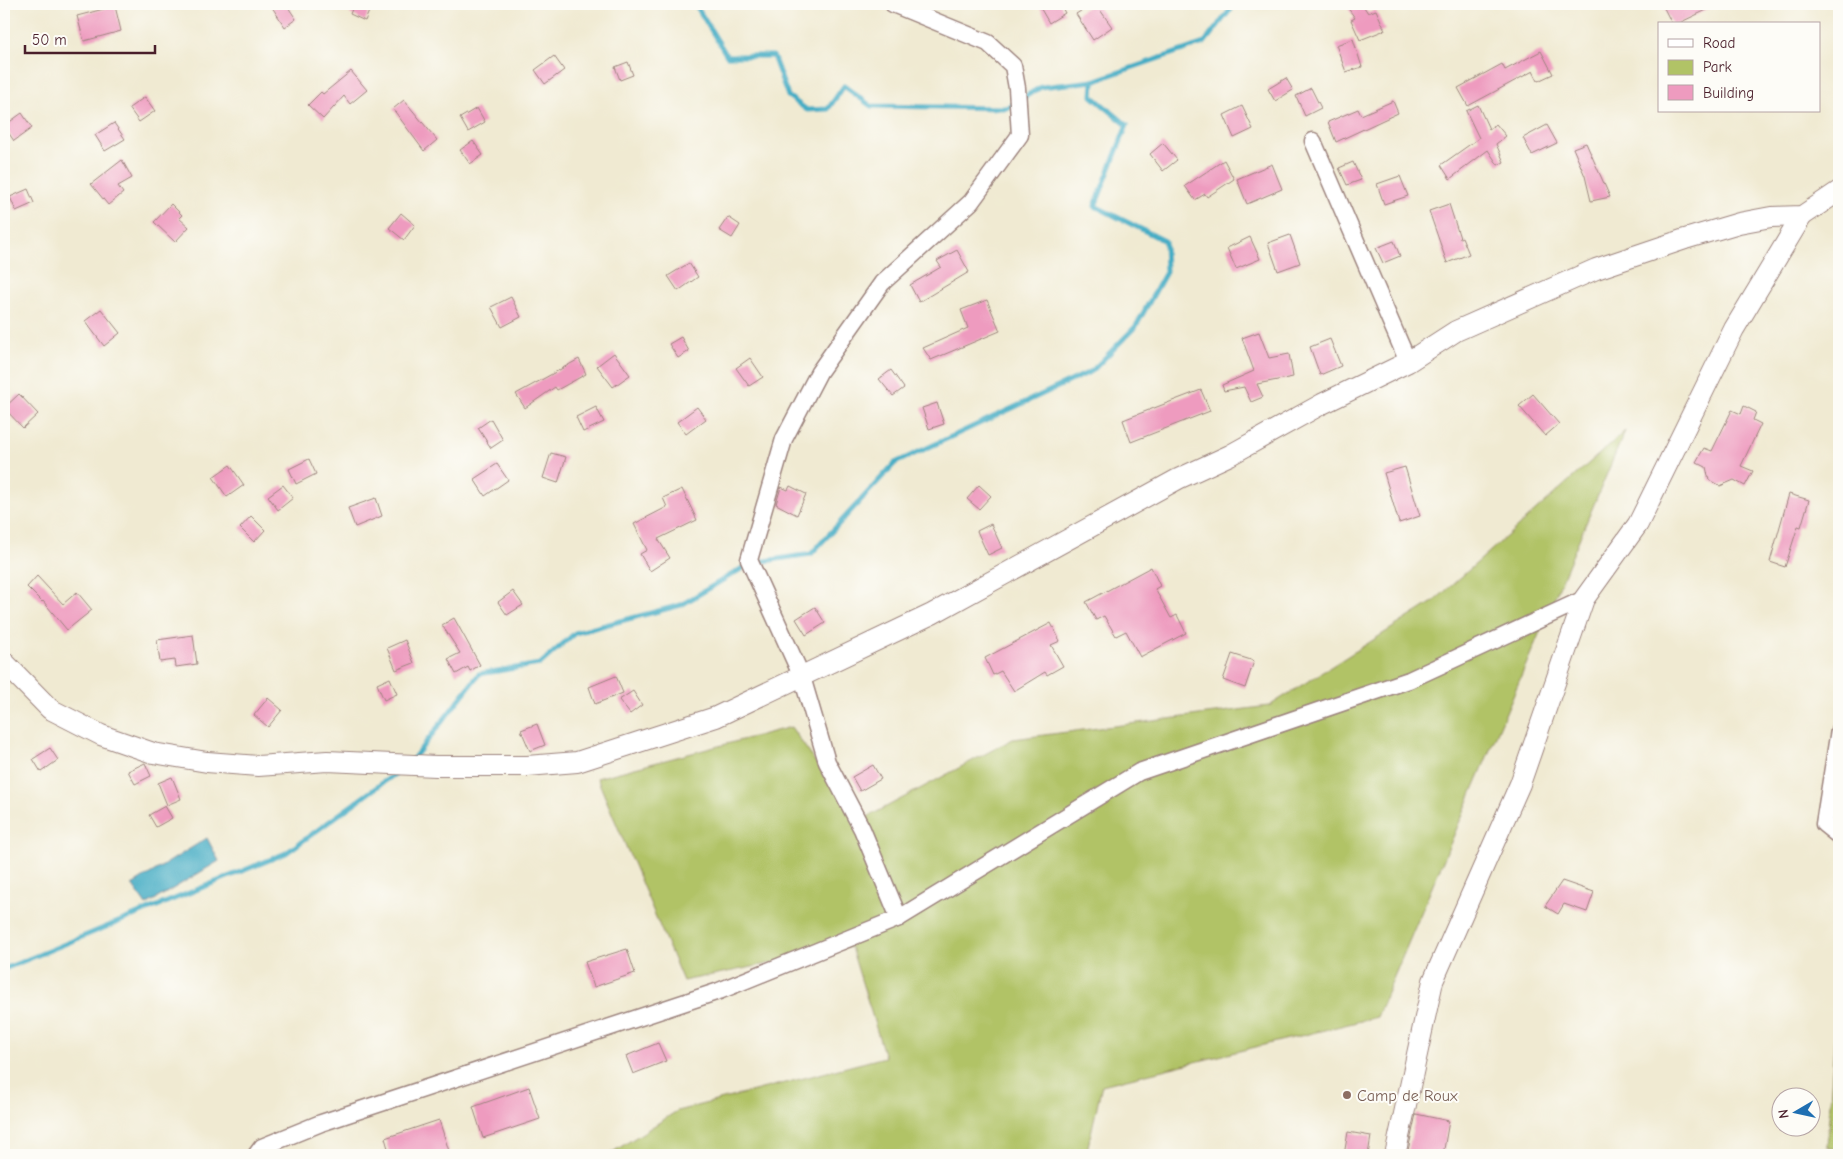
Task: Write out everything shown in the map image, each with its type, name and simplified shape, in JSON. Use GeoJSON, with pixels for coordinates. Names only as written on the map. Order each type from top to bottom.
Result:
{"type":"FeatureCollection","features":[{"type":"Feature","properties":{"kind":"street"},"geometry":{"type":"LineString","coordinates":[[893,4],[988,43],[1013,66],[1017,88],[1020,136],[972,202],[882,283],[819,372],[784,439],[749,560],[802,677],[827,762],[862,829],[898,918]]}},
{"type":"Feature","properties":{"kind":"street"},"geometry":{"type":"LineString","coordinates":[[1313,142],[1408,362]]}},
{"type":"Feature","properties":{"kind":"street"},"geometry":{"type":"LineString","coordinates":[[1395,1155],[1433,981],[1520,784],[1584,599],[1638,524],[1734,329],[1802,216],[1839,190]]}},
{"type":"Feature","properties":{"kind":"street"},"geometry":{"type":"LineString","coordinates":[[4,662],[50,709],[101,735],[152,753],[207,762],[258,766],[327,761],[436,766],[527,766],[577,762],[716,717],[941,610],[1178,479],[1230,455],[1322,404],[1408,362],[1456,331],[1596,270],[1686,239],[1739,223],[1802,216]]}},
{"type":"Feature","properties":{"kind":"street"},"geometry":{"type":"LineString","coordinates":[[256,1155],[262,1147],[322,1123],[719,991],[898,918],[1139,772],[1409,680],[1584,599]]}},
{"type":"Feature","properties":{"kind":"street"},"geometry":{"type":"LineString","coordinates":[[1839,730],[1824,824],[1839,836]]}},
{"type":"Feature","properties":{"kind":"green space"},"geometry":{"type":"Polygon","coordinates":[[[1625,431],[1377,1017],[1102,1085],[1086,1155],[608,1155],[677,1111],[885,1057],[851,947],[683,981],[597,778],[791,727],[858,822],[1013,739],[1269,706],[1433,602],[1625,431]]]}},
{"type":"Feature","properties":{"kind":"green space"},"geometry":{"type":"Polygon","coordinates":[[[1839,973],[1839,1152],[1827,1146],[1839,973]]]}},
{"type":"Feature","properties":{"kind":"water"},"geometry":{"type":"Polygon","coordinates":[[[207,838],[219,861],[146,905],[132,885],[207,838]]]}},
{"type":"Feature","properties":{"kind":"building"},"geometry":{"type":"Polygon","coordinates":[[[270,4],[286,4],[296,19],[285,27],[270,4]]]}},
{"type":"Feature","properties":{"kind":"building"},"geometry":{"type":"Polygon","coordinates":[[[354,4],[372,4],[365,21],[350,14],[354,4]]]}},
{"type":"Feature","properties":{"kind":"building"},"geometry":{"type":"Polygon","coordinates":[[[1038,4],[1060,4],[1065,13],[1049,23],[1038,4]]]}},
{"type":"Feature","properties":{"kind":"building"},"geometry":{"type":"Polygon","coordinates":[[[1092,4],[1096,4],[1112,27],[1093,40],[1076,14],[1092,4]]]}},
{"type":"Feature","properties":{"kind":"building"},"geometry":{"type":"Polygon","coordinates":[[[1345,4],[1362,4],[1368,13],[1376,10],[1385,30],[1360,40],[1351,20],[1355,18],[1345,4]]]}},
{"type":"Feature","properties":{"kind":"building"},"geometry":{"type":"Polygon","coordinates":[[[1673,4],[1719,4],[1681,22],[1671,22],[1664,8],[1673,4]]]}},
{"type":"Feature","properties":{"kind":"building"},"geometry":{"type":"Polygon","coordinates":[[[115,6],[121,31],[84,41],[77,16],[115,6]]]}},
{"type":"Feature","properties":{"kind":"building"},"geometry":{"type":"Polygon","coordinates":[[[1353,39],[1362,67],[1346,72],[1336,45],[1353,39]]]}},
{"type":"Feature","properties":{"kind":"building"},"geometry":{"type":"Polygon","coordinates":[[[1541,51],[1553,74],[1538,81],[1533,71],[1468,106],[1458,88],[1502,64],[1505,70],[1541,51]]]}},
{"type":"Feature","properties":{"kind":"building"},"geometry":{"type":"Polygon","coordinates":[[[554,56],[564,70],[545,84],[535,70],[554,56]]]}},
{"type":"Feature","properties":{"kind":"building"},"geometry":{"type":"Polygon","coordinates":[[[628,62],[633,75],[620,80],[615,67],[628,62]]]}},
{"type":"Feature","properties":{"kind":"building"},"geometry":{"type":"Polygon","coordinates":[[[351,71],[367,90],[350,104],[344,96],[323,119],[308,105],[321,92],[323,94],[351,71]]]}},
{"type":"Feature","properties":{"kind":"building"},"geometry":{"type":"Polygon","coordinates":[[[1286,78],[1293,90],[1275,101],[1268,89],[1286,78]]]}},
{"type":"Feature","properties":{"kind":"building"},"geometry":{"type":"Polygon","coordinates":[[[1311,88],[1321,108],[1305,116],[1296,96],[1311,88]]]}},
{"type":"Feature","properties":{"kind":"building"},"geometry":{"type":"Polygon","coordinates":[[[145,97],[155,111],[139,122],[129,108],[145,97]]]}},
{"type":"Feature","properties":{"kind":"building"},"geometry":{"type":"Polygon","coordinates":[[[404,100],[437,140],[424,151],[393,109],[404,100]]]}},
{"type":"Feature","properties":{"kind":"building"},"geometry":{"type":"Polygon","coordinates":[[[1393,101],[1398,113],[1336,142],[1328,122],[1358,109],[1361,115],[1393,101]]]}},
{"type":"Feature","properties":{"kind":"building"},"geometry":{"type":"Polygon","coordinates":[[[1478,105],[1489,129],[1496,124],[1506,136],[1496,144],[1504,162],[1498,165],[1488,150],[1450,179],[1441,165],[1479,138],[1466,111],[1478,105]]]}},
{"type":"Feature","properties":{"kind":"building"},"geometry":{"type":"Polygon","coordinates":[[[1242,106],[1253,129],[1234,138],[1224,115],[1242,106]]]}},
{"type":"Feature","properties":{"kind":"building"},"geometry":{"type":"Polygon","coordinates":[[[477,108],[485,122],[468,132],[460,118],[477,108]]]}},
{"type":"Feature","properties":{"kind":"building"},"geometry":{"type":"Polygon","coordinates":[[[22,113],[32,128],[14,141],[4,126],[22,113]]]}},
{"type":"Feature","properties":{"kind":"building"},"geometry":{"type":"Polygon","coordinates":[[[114,123],[125,139],[105,151],[95,135],[114,123]]]}},
{"type":"Feature","properties":{"kind":"building"},"geometry":{"type":"Polygon","coordinates":[[[1547,125],[1557,143],[1532,155],[1523,138],[1547,125]]]}},
{"type":"Feature","properties":{"kind":"building"},"geometry":{"type":"Polygon","coordinates":[[[473,141],[483,155],[470,164],[460,150],[473,141]]]}},
{"type":"Feature","properties":{"kind":"building"},"geometry":{"type":"Polygon","coordinates":[[[1163,143],[1177,160],[1163,171],[1150,154],[1163,143]]]}},
{"type":"Feature","properties":{"kind":"building"},"geometry":{"type":"Polygon","coordinates":[[[1586,143],[1610,197],[1591,201],[1585,176],[1573,148],[1586,143]]]}},
{"type":"Feature","properties":{"kind":"building"},"geometry":{"type":"Polygon","coordinates":[[[122,160],[132,178],[118,186],[123,193],[108,205],[91,184],[122,160]]]}},
{"type":"Feature","properties":{"kind":"building"},"geometry":{"type":"Polygon","coordinates":[[[1224,160],[1234,179],[1207,197],[1205,194],[1195,200],[1185,186],[1224,160]]]}},
{"type":"Feature","properties":{"kind":"building"},"geometry":{"type":"Polygon","coordinates":[[[1353,162],[1361,180],[1347,185],[1339,168],[1353,162]]]}},
{"type":"Feature","properties":{"kind":"building"},"geometry":{"type":"Polygon","coordinates":[[[1272,164],[1282,189],[1247,204],[1237,179],[1272,164]]]}},
{"type":"Feature","properties":{"kind":"building"},"geometry":{"type":"Polygon","coordinates":[[[1400,176],[1408,196],[1384,204],[1377,184],[1400,176]]]}},
{"type":"Feature","properties":{"kind":"building"},"geometry":{"type":"Polygon","coordinates":[[[28,189],[34,203],[16,211],[10,197],[28,189]]]}},
{"type":"Feature","properties":{"kind":"building"},"geometry":{"type":"Polygon","coordinates":[[[171,204],[182,215],[179,218],[189,227],[175,242],[154,222],[171,204]]]}},
{"type":"Feature","properties":{"kind":"building"},"geometry":{"type":"Polygon","coordinates":[[[1449,204],[1460,238],[1462,237],[1469,254],[1447,263],[1429,211],[1449,204]]]}},
{"type":"Feature","properties":{"kind":"building"},"geometry":{"type":"Polygon","coordinates":[[[401,213],[415,225],[404,240],[389,228],[401,213]]]}},
{"type":"Feature","properties":{"kind":"building"},"geometry":{"type":"Polygon","coordinates":[[[728,217],[740,225],[732,238],[719,230],[728,217]]]}},
{"type":"Feature","properties":{"kind":"building"},"geometry":{"type":"Polygon","coordinates":[[[1290,235],[1300,263],[1278,271],[1268,243],[1290,235]]]}},
{"type":"Feature","properties":{"kind":"building"},"geometry":{"type":"Polygon","coordinates":[[[1250,237],[1260,259],[1236,269],[1227,248],[1250,237]]]}},
{"type":"Feature","properties":{"kind":"building"},"geometry":{"type":"Polygon","coordinates":[[[1394,241],[1400,256],[1383,263],[1376,248],[1394,241]]]}},
{"type":"Feature","properties":{"kind":"building"},"geometry":{"type":"Polygon","coordinates":[[[957,250],[969,272],[919,302],[910,285],[941,267],[937,261],[957,250]]]}},
{"type":"Feature","properties":{"kind":"building"},"geometry":{"type":"Polygon","coordinates":[[[689,263],[698,277],[678,291],[668,276],[689,263]]]}},
{"type":"Feature","properties":{"kind":"building"},"geometry":{"type":"Polygon","coordinates":[[[511,297],[521,317],[502,327],[491,307],[511,297]]]}},
{"type":"Feature","properties":{"kind":"building"},"geometry":{"type":"Polygon","coordinates":[[[987,300],[1000,331],[931,360],[923,348],[968,328],[961,310],[987,300]]]}},
{"type":"Feature","properties":{"kind":"building"},"geometry":{"type":"Polygon","coordinates":[[[101,309],[120,333],[104,346],[85,321],[101,309]]]}},
{"type":"Feature","properties":{"kind":"building"},"geometry":{"type":"Polygon","coordinates":[[[1259,332],[1269,358],[1289,354],[1293,377],[1257,384],[1263,397],[1251,402],[1244,387],[1224,391],[1222,385],[1254,371],[1242,338],[1259,332]]]}},
{"type":"Feature","properties":{"kind":"building"},"geometry":{"type":"Polygon","coordinates":[[[681,337],[689,351],[678,358],[669,344],[681,337]]]}},
{"type":"Feature","properties":{"kind":"building"},"geometry":{"type":"Polygon","coordinates":[[[1330,339],[1341,366],[1320,375],[1310,347],[1330,339]]]}},
{"type":"Feature","properties":{"kind":"building"},"geometry":{"type":"Polygon","coordinates":[[[614,353],[630,375],[613,387],[597,366],[614,353]]]}},
{"type":"Feature","properties":{"kind":"building"},"geometry":{"type":"Polygon","coordinates":[[[750,358],[763,377],[749,386],[736,368],[750,358]]]}},
{"type":"Feature","properties":{"kind":"building"},"geometry":{"type":"Polygon","coordinates":[[[579,359],[586,374],[557,390],[555,387],[525,408],[516,394],[579,359]]]}},
{"type":"Feature","properties":{"kind":"building"},"geometry":{"type":"Polygon","coordinates":[[[891,370],[904,388],[893,396],[879,379],[891,370]]]}},
{"type":"Feature","properties":{"kind":"building"},"geometry":{"type":"Polygon","coordinates":[[[1201,390],[1210,411],[1131,442],[1123,420],[1201,390]]]}},
{"type":"Feature","properties":{"kind":"building"},"geometry":{"type":"Polygon","coordinates":[[[19,394],[38,414],[23,428],[4,408],[19,394]]]}},
{"type":"Feature","properties":{"kind":"building"},"geometry":{"type":"Polygon","coordinates":[[[1533,394],[1559,424],[1545,436],[1519,406],[1533,394]]]}},
{"type":"Feature","properties":{"kind":"building"},"geometry":{"type":"Polygon","coordinates":[[[937,403],[944,424],[929,429],[922,408],[937,403]]]}},
{"type":"Feature","properties":{"kind":"building"},"geometry":{"type":"Polygon","coordinates":[[[1744,406],[1756,412],[1753,420],[1761,424],[1741,466],[1753,471],[1745,486],[1734,480],[1720,486],[1709,480],[1706,467],[1696,462],[1704,448],[1712,451],[1732,410],[1741,414],[1744,406]]]}},
{"type":"Feature","properties":{"kind":"building"},"geometry":{"type":"Polygon","coordinates":[[[596,407],[604,422],[583,432],[576,417],[596,407]]]}},
{"type":"Feature","properties":{"kind":"building"},"geometry":{"type":"Polygon","coordinates":[[[697,407],[706,419],[686,434],[677,422],[697,407]]]}},
{"type":"Feature","properties":{"kind":"building"},"geometry":{"type":"Polygon","coordinates":[[[491,419],[503,440],[491,448],[478,428],[491,419]]]}},
{"type":"Feature","properties":{"kind":"building"},"geometry":{"type":"Polygon","coordinates":[[[551,453],[566,457],[558,483],[543,478],[551,453]]]}},
{"type":"Feature","properties":{"kind":"building"},"geometry":{"type":"Polygon","coordinates":[[[309,459],[316,474],[296,484],[289,469],[309,459]]]}},
{"type":"Feature","properties":{"kind":"building"},"geometry":{"type":"Polygon","coordinates":[[[497,464],[508,480],[485,496],[474,479],[497,464]]]}},
{"type":"Feature","properties":{"kind":"building"},"geometry":{"type":"Polygon","coordinates":[[[230,465],[244,485],[227,497],[213,477],[230,465]]]}},
{"type":"Feature","properties":{"kind":"building"},"geometry":{"type":"Polygon","coordinates":[[[1405,467],[1420,516],[1399,523],[1384,473],[1405,467]]]}},
{"type":"Feature","properties":{"kind":"building"},"geometry":{"type":"Polygon","coordinates":[[[283,485],[293,498],[278,510],[268,496],[283,485]]]}},
{"type":"Feature","properties":{"kind":"building"},"geometry":{"type":"Polygon","coordinates":[[[979,485],[991,496],[979,509],[967,499],[979,485]]]}},
{"type":"Feature","properties":{"kind":"building"},"geometry":{"type":"Polygon","coordinates":[[[790,486],[806,494],[797,515],[776,504],[781,487],[788,490],[790,486]]]}},
{"type":"Feature","properties":{"kind":"building"},"geometry":{"type":"Polygon","coordinates":[[[682,489],[697,520],[658,539],[670,558],[650,571],[640,554],[647,550],[634,524],[667,507],[663,498],[682,489]]]}},
{"type":"Feature","properties":{"kind":"building"},"geometry":{"type":"Polygon","coordinates":[[[1789,494],[1809,500],[1801,527],[1798,526],[1785,567],[1770,562],[1789,494]]]}},
{"type":"Feature","properties":{"kind":"building"},"geometry":{"type":"Polygon","coordinates":[[[376,498],[382,516],[355,527],[348,508],[376,498]]]}},
{"type":"Feature","properties":{"kind":"building"},"geometry":{"type":"Polygon","coordinates":[[[251,516],[265,530],[254,542],[240,528],[251,516]]]}},
{"type":"Feature","properties":{"kind":"building"},"geometry":{"type":"Polygon","coordinates":[[[991,524],[1002,548],[988,555],[977,531],[991,524]]]}},
{"type":"Feature","properties":{"kind":"building"},"geometry":{"type":"Polygon","coordinates":[[[1151,567],[1160,586],[1155,589],[1171,618],[1177,615],[1186,633],[1140,657],[1126,631],[1116,636],[1104,616],[1096,620],[1086,602],[1151,567]]]}},
{"type":"Feature","properties":{"kind":"building"},"geometry":{"type":"Polygon","coordinates":[[[37,576],[63,604],[77,592],[92,610],[67,630],[43,601],[27,587],[37,576]]]}},
{"type":"Feature","properties":{"kind":"building"},"geometry":{"type":"Polygon","coordinates":[[[513,591],[523,605],[507,615],[498,602],[513,591]]]}},
{"type":"Feature","properties":{"kind":"building"},"geometry":{"type":"Polygon","coordinates":[[[815,607],[825,623],[806,635],[796,619],[815,607]]]}},
{"type":"Feature","properties":{"kind":"building"},"geometry":{"type":"Polygon","coordinates":[[[454,618],[480,665],[470,671],[468,667],[456,674],[448,659],[460,653],[442,625],[454,618]]]}},
{"type":"Feature","properties":{"kind":"building"},"geometry":{"type":"Polygon","coordinates":[[[1051,623],[1060,641],[1051,645],[1063,666],[1047,675],[1045,672],[1014,691],[1001,671],[993,675],[985,658],[1051,623]]]}},
{"type":"Feature","properties":{"kind":"building"},"geometry":{"type":"Polygon","coordinates":[[[193,635],[197,664],[176,667],[175,660],[160,662],[157,640],[193,635]]]}},
{"type":"Feature","properties":{"kind":"building"},"geometry":{"type":"Polygon","coordinates":[[[405,640],[414,663],[396,670],[387,648],[405,640]]]}},
{"type":"Feature","properties":{"kind":"building"},"geometry":{"type":"Polygon","coordinates":[[[1232,654],[1254,661],[1245,688],[1223,680],[1232,654]]]}},
{"type":"Feature","properties":{"kind":"building"},"geometry":{"type":"Polygon","coordinates":[[[616,676],[623,693],[595,704],[589,687],[616,676]]]}},
{"type":"Feature","properties":{"kind":"building"},"geometry":{"type":"Polygon","coordinates":[[[390,678],[397,694],[384,700],[377,684],[390,678]]]}},
{"type":"Feature","properties":{"kind":"building"},"geometry":{"type":"Polygon","coordinates":[[[633,691],[642,705],[630,714],[619,700],[633,691]]]}},
{"type":"Feature","properties":{"kind":"building"},"geometry":{"type":"Polygon","coordinates":[[[268,698],[282,710],[268,727],[254,715],[268,698]]]}},
{"type":"Feature","properties":{"kind":"building"},"geometry":{"type":"Polygon","coordinates":[[[537,724],[545,745],[530,751],[521,730],[537,724]]]}},
{"type":"Feature","properties":{"kind":"building"},"geometry":{"type":"Polygon","coordinates":[[[50,748],[58,760],[41,772],[33,759],[50,748]]]}},
{"type":"Feature","properties":{"kind":"building"},"geometry":{"type":"Polygon","coordinates":[[[145,763],[151,776],[135,784],[128,771],[145,763]]]}},
{"type":"Feature","properties":{"kind":"building"},"geometry":{"type":"Polygon","coordinates":[[[873,765],[881,779],[860,791],[852,777],[873,765]]]}},
{"type":"Feature","properties":{"kind":"building"},"geometry":{"type":"Polygon","coordinates":[[[172,777],[181,799],[167,805],[158,783],[172,777]]]}},
{"type":"Feature","properties":{"kind":"building"},"geometry":{"type":"Polygon","coordinates":[[[165,806],[172,818],[156,827],[149,815],[165,806]]]}},
{"type":"Feature","properties":{"kind":"building"},"geometry":{"type":"Polygon","coordinates":[[[1562,881],[1594,892],[1587,912],[1564,904],[1558,914],[1545,906],[1562,881]]]}},
{"type":"Feature","properties":{"kind":"building"},"geometry":{"type":"Polygon","coordinates":[[[627,949],[635,973],[594,987],[585,962],[627,949]]]}},
{"type":"Feature","properties":{"kind":"building"},"geometry":{"type":"Polygon","coordinates":[[[658,1043],[666,1061],[633,1074],[626,1056],[658,1043]]]}},
{"type":"Feature","properties":{"kind":"building"},"geometry":{"type":"Polygon","coordinates":[[[529,1087],[540,1119],[483,1138],[473,1107],[529,1087]]]}},
{"type":"Feature","properties":{"kind":"building"},"geometry":{"type":"Polygon","coordinates":[[[1416,1114],[1449,1121],[1443,1155],[1407,1155],[1416,1114]]]}},
{"type":"Feature","properties":{"kind":"building"},"geometry":{"type":"Polygon","coordinates":[[[439,1120],[449,1151],[436,1155],[390,1155],[385,1138],[439,1120]]]}},
{"type":"Feature","properties":{"kind":"building"},"geometry":{"type":"Polygon","coordinates":[[[1348,1132],[1371,1136],[1368,1155],[1344,1155],[1348,1132]]]}},
{"type":"Feature","properties":{"kind":"waterway"},"geometry":{"type":"LineString","coordinates":[[695,4],[727,56],[773,56],[788,96],[807,110],[828,109],[844,86],[871,106],[1006,108],[1041,87],[1093,81],[1204,43],[1235,4]]}},
{"type":"Feature","properties":{"kind":"waterway"},"geometry":{"type":"LineString","coordinates":[[413,759],[479,674],[540,664],[575,633],[681,605],[751,563],[811,554],[895,463],[1092,371],[1136,326],[1166,272],[1165,241],[1095,206],[1127,125],[1092,96],[1093,81]]}},
{"type":"Feature","properties":{"kind":"waterway"},"geometry":{"type":"LineString","coordinates":[[4,969],[286,853],[399,771]]}},
{"type":"Feature","properties":{"kind":"place","name":"Camp de Roux"},"geometry":{"type":"Point","coordinates":[1347,1095]}}]}
